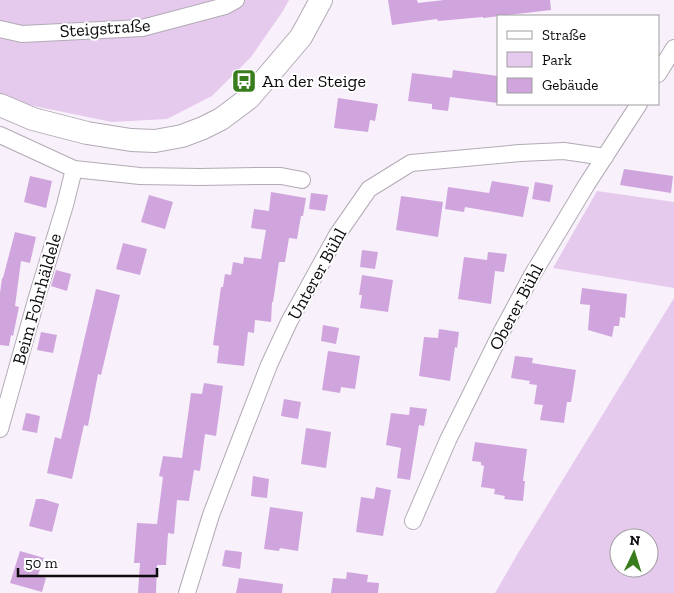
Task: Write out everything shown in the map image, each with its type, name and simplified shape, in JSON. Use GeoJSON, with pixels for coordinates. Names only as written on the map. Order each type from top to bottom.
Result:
{"type":"FeatureCollection","features":[{"type":"Feature","properties":{"kind":"main road"},"geometry":{"type":"LineString","coordinates":[[0,105],[33,119],[87,133],[131,140],[154,141],[182,136],[221,119],[250,98],[301,37],[321,0]]}},
{"type":"Feature","properties":{"kind":"street","name":"Steigstraße"},"geometry":{"type":"LineString","coordinates":[[0,29],[22,34],[142,28],[225,6],[236,0]]}},
{"type":"Feature","properties":{"kind":"street"},"geometry":{"type":"LineString","coordinates":[[659,72],[674,48]]}},
{"type":"Feature","properties":{"kind":"street","name":"Oberer Bühl"},"geometry":{"type":"LineString","coordinates":[[413,521],[448,440],[502,331],[561,226],[638,105]]}},
{"type":"Feature","properties":{"kind":"street"},"geometry":{"type":"LineString","coordinates":[[0,135],[74,169],[140,176],[281,176],[302,180]]}},
{"type":"Feature","properties":{"kind":"street","name":"Unterer Bühl"},"geometry":{"type":"LineString","coordinates":[[187,593],[211,515],[269,365],[337,235],[369,189],[411,163],[564,151],[605,157]]}},
{"type":"Feature","properties":{"kind":"street","name":"Beim Fohrhäldele"},"geometry":{"type":"LineString","coordinates":[[0,429],[74,169]]}},
{"type":"Feature","properties":{"kind":"green space"},"geometry":{"type":"Polygon","coordinates":[[[0,0],[289,0],[251,57],[212,96],[167,119],[112,122],[29,105],[0,93],[0,0]]]}},
{"type":"Feature","properties":{"kind":"green space"},"geometry":{"type":"Polygon","coordinates":[[[597,191],[674,202],[674,288],[553,268],[597,191]]]}},
{"type":"Feature","properties":{"kind":"green space"},"geometry":{"type":"Polygon","coordinates":[[[674,298],[674,593],[495,593],[518,553],[674,298]]]}},
{"type":"Feature","properties":{"kind":"building"},"geometry":{"type":"Polygon","coordinates":[[[388,0],[417,0],[418,3],[444,0],[550,0],[551,10],[483,18],[438,21],[437,19],[392,25],[388,0]]]}},
{"type":"Feature","properties":{"kind":"building"},"geometry":{"type":"Polygon","coordinates":[[[453,70],[497,76],[497,103],[450,97],[448,111],[432,109],[432,104],[408,101],[412,73],[452,78],[453,70]]]}},
{"type":"Feature","properties":{"kind":"building"},"geometry":{"type":"Polygon","coordinates":[[[338,98],[378,104],[375,121],[370,120],[368,132],[334,128],[338,98]]]}},
{"type":"Feature","properties":{"kind":"building"},"geometry":{"type":"Polygon","coordinates":[[[624,169],[673,176],[671,193],[620,185],[624,169]]]}},
{"type":"Feature","properties":{"kind":"building"},"geometry":{"type":"Polygon","coordinates":[[[30,176],[52,181],[46,208],[24,202],[30,176]]]}},
{"type":"Feature","properties":{"kind":"building"},"geometry":{"type":"Polygon","coordinates":[[[492,181],[529,187],[523,217],[465,207],[464,212],[445,209],[448,187],[489,193],[492,181]]]}},
{"type":"Feature","properties":{"kind":"building"},"geometry":{"type":"Polygon","coordinates":[[[535,182],[553,185],[550,202],[532,199],[535,182]]]}},
{"type":"Feature","properties":{"kind":"building"},"geometry":{"type":"Polygon","coordinates":[[[271,192],[306,198],[297,239],[289,238],[285,262],[279,262],[272,302],[271,322],[255,320],[254,333],[248,332],[244,366],[217,363],[219,346],[213,345],[221,287],[223,287],[225,274],[231,275],[233,262],[243,264],[244,257],[261,259],[266,230],[251,228],[254,209],[269,211],[271,192]]]}},
{"type":"Feature","properties":{"kind":"building"},"geometry":{"type":"Polygon","coordinates":[[[311,193],[328,195],[325,211],[309,209],[311,193]]]}},
{"type":"Feature","properties":{"kind":"building"},"geometry":{"type":"Polygon","coordinates":[[[149,195],[173,202],[165,229],[141,222],[149,195]]]}},
{"type":"Feature","properties":{"kind":"building"},"geometry":{"type":"Polygon","coordinates":[[[401,196],[443,202],[438,237],[396,230],[401,196]]]}},
{"type":"Feature","properties":{"kind":"building"},"geometry":{"type":"Polygon","coordinates":[[[15,232],[36,237],[30,263],[21,261],[15,306],[19,307],[9,346],[0,345],[0,293],[2,278],[15,232]]]}},
{"type":"Feature","properties":{"kind":"building"},"geometry":{"type":"Polygon","coordinates":[[[123,243],[147,249],[140,275],[116,269],[123,243]]]}},
{"type":"Feature","properties":{"kind":"building"},"geometry":{"type":"Polygon","coordinates":[[[362,250],[378,252],[375,269],[360,267],[362,250]]]}},
{"type":"Feature","properties":{"kind":"building"},"geometry":{"type":"Polygon","coordinates":[[[488,252],[507,254],[504,272],[495,271],[491,304],[458,299],[464,257],[487,260],[488,252]]]}},
{"type":"Feature","properties":{"kind":"building"},"geometry":{"type":"Polygon","coordinates":[[[56,270],[71,274],[67,291],[51,286],[56,270]]]}},
{"type":"Feature","properties":{"kind":"building"},"geometry":{"type":"Polygon","coordinates":[[[362,275],[393,280],[388,312],[360,308],[362,295],[359,295],[362,275]]]}},
{"type":"Feature","properties":{"kind":"building"},"geometry":{"type":"Polygon","coordinates":[[[582,288],[627,294],[625,318],[620,317],[619,326],[614,326],[612,337],[588,330],[590,305],[580,304],[582,288]]]}},
{"type":"Feature","properties":{"kind":"building"},"geometry":{"type":"Polygon","coordinates":[[[96,289],[120,295],[101,375],[98,374],[88,426],[84,425],[72,479],[47,473],[55,437],[61,439],[96,289]]]}},
{"type":"Feature","properties":{"kind":"building"},"geometry":{"type":"Polygon","coordinates":[[[323,325],[339,328],[336,344],[321,341],[323,325]]]}},
{"type":"Feature","properties":{"kind":"building"},"geometry":{"type":"Polygon","coordinates":[[[439,329],[459,332],[450,381],[419,376],[424,337],[438,338],[439,329]]]}},
{"type":"Feature","properties":{"kind":"building"},"geometry":{"type":"Polygon","coordinates":[[[41,332],[57,335],[53,353],[37,350],[41,332]]]}},
{"type":"Feature","properties":{"kind":"building"},"geometry":{"type":"Polygon","coordinates":[[[328,351],[360,356],[355,389],[341,387],[340,393],[322,390],[328,351]]]}},
{"type":"Feature","properties":{"kind":"building"},"geometry":{"type":"Polygon","coordinates":[[[515,356],[533,358],[532,363],[576,370],[571,402],[567,402],[564,423],[540,420],[543,405],[534,404],[537,385],[529,384],[530,381],[511,378],[515,356]]]}},
{"type":"Feature","properties":{"kind":"building"},"geometry":{"type":"Polygon","coordinates":[[[204,383],[223,386],[216,436],[205,434],[200,471],[194,470],[189,501],[177,500],[174,534],[168,533],[166,565],[157,565],[156,593],[138,593],[140,563],[134,563],[137,523],[157,524],[163,477],[159,476],[163,456],[182,458],[191,393],[202,394],[204,383]]]}},
{"type":"Feature","properties":{"kind":"building"},"geometry":{"type":"Polygon","coordinates":[[[284,399],[301,402],[298,419],[281,416],[284,399]]]}},
{"type":"Feature","properties":{"kind":"building"},"geometry":{"type":"Polygon","coordinates":[[[410,407],[427,409],[424,426],[419,425],[410,480],[397,478],[401,448],[386,445],[391,413],[409,415],[410,407]]]}},
{"type":"Feature","properties":{"kind":"building"},"geometry":{"type":"Polygon","coordinates":[[[26,413],[40,416],[37,433],[22,430],[26,413]]]}},
{"type":"Feature","properties":{"kind":"building"},"geometry":{"type":"Polygon","coordinates":[[[306,428],[331,432],[326,468],[301,464],[306,428]]]}},
{"type":"Feature","properties":{"kind":"building"},"geometry":{"type":"Polygon","coordinates":[[[475,442],[527,449],[523,481],[525,481],[523,501],[504,499],[505,496],[494,494],[495,489],[481,487],[484,466],[481,465],[481,462],[472,461],[475,442]]]}},
{"type":"Feature","properties":{"kind":"building"},"geometry":{"type":"Polygon","coordinates":[[[253,476],[269,479],[267,498],[251,496],[253,476]]]}},
{"type":"Feature","properties":{"kind":"building"},"geometry":{"type":"Polygon","coordinates":[[[376,487],[391,490],[383,536],[356,532],[361,497],[374,499],[376,487]]]}},
{"type":"Feature","properties":{"kind":"building"},"geometry":{"type":"Polygon","coordinates":[[[36,499],[59,504],[52,532],[29,526],[36,499]]]}},
{"type":"Feature","properties":{"kind":"building"},"geometry":{"type":"Polygon","coordinates":[[[270,507],[303,512],[298,551],[280,548],[279,551],[264,549],[270,507]]]}},
{"type":"Feature","properties":{"kind":"building"},"geometry":{"type":"Polygon","coordinates":[[[225,550],[242,552],[240,569],[222,566],[225,550]]]}},
{"type":"Feature","properties":{"kind":"building"},"geometry":{"type":"Polygon","coordinates":[[[20,551],[44,558],[38,575],[46,578],[42,592],[10,583],[20,551]]]}},
{"type":"Feature","properties":{"kind":"building"},"geometry":{"type":"Polygon","coordinates":[[[347,572],[368,575],[367,582],[379,583],[378,593],[331,593],[333,578],[346,579],[347,572]]]}},
{"type":"Feature","properties":{"kind":"building"},"geometry":{"type":"Polygon","coordinates":[[[239,578],[283,584],[282,593],[236,593],[239,578]]]}},
{"type":"Feature","properties":{"kind":"place","name":"An der Steige"},"geometry":{"type":"Point","coordinates":[244,81]}}]}
